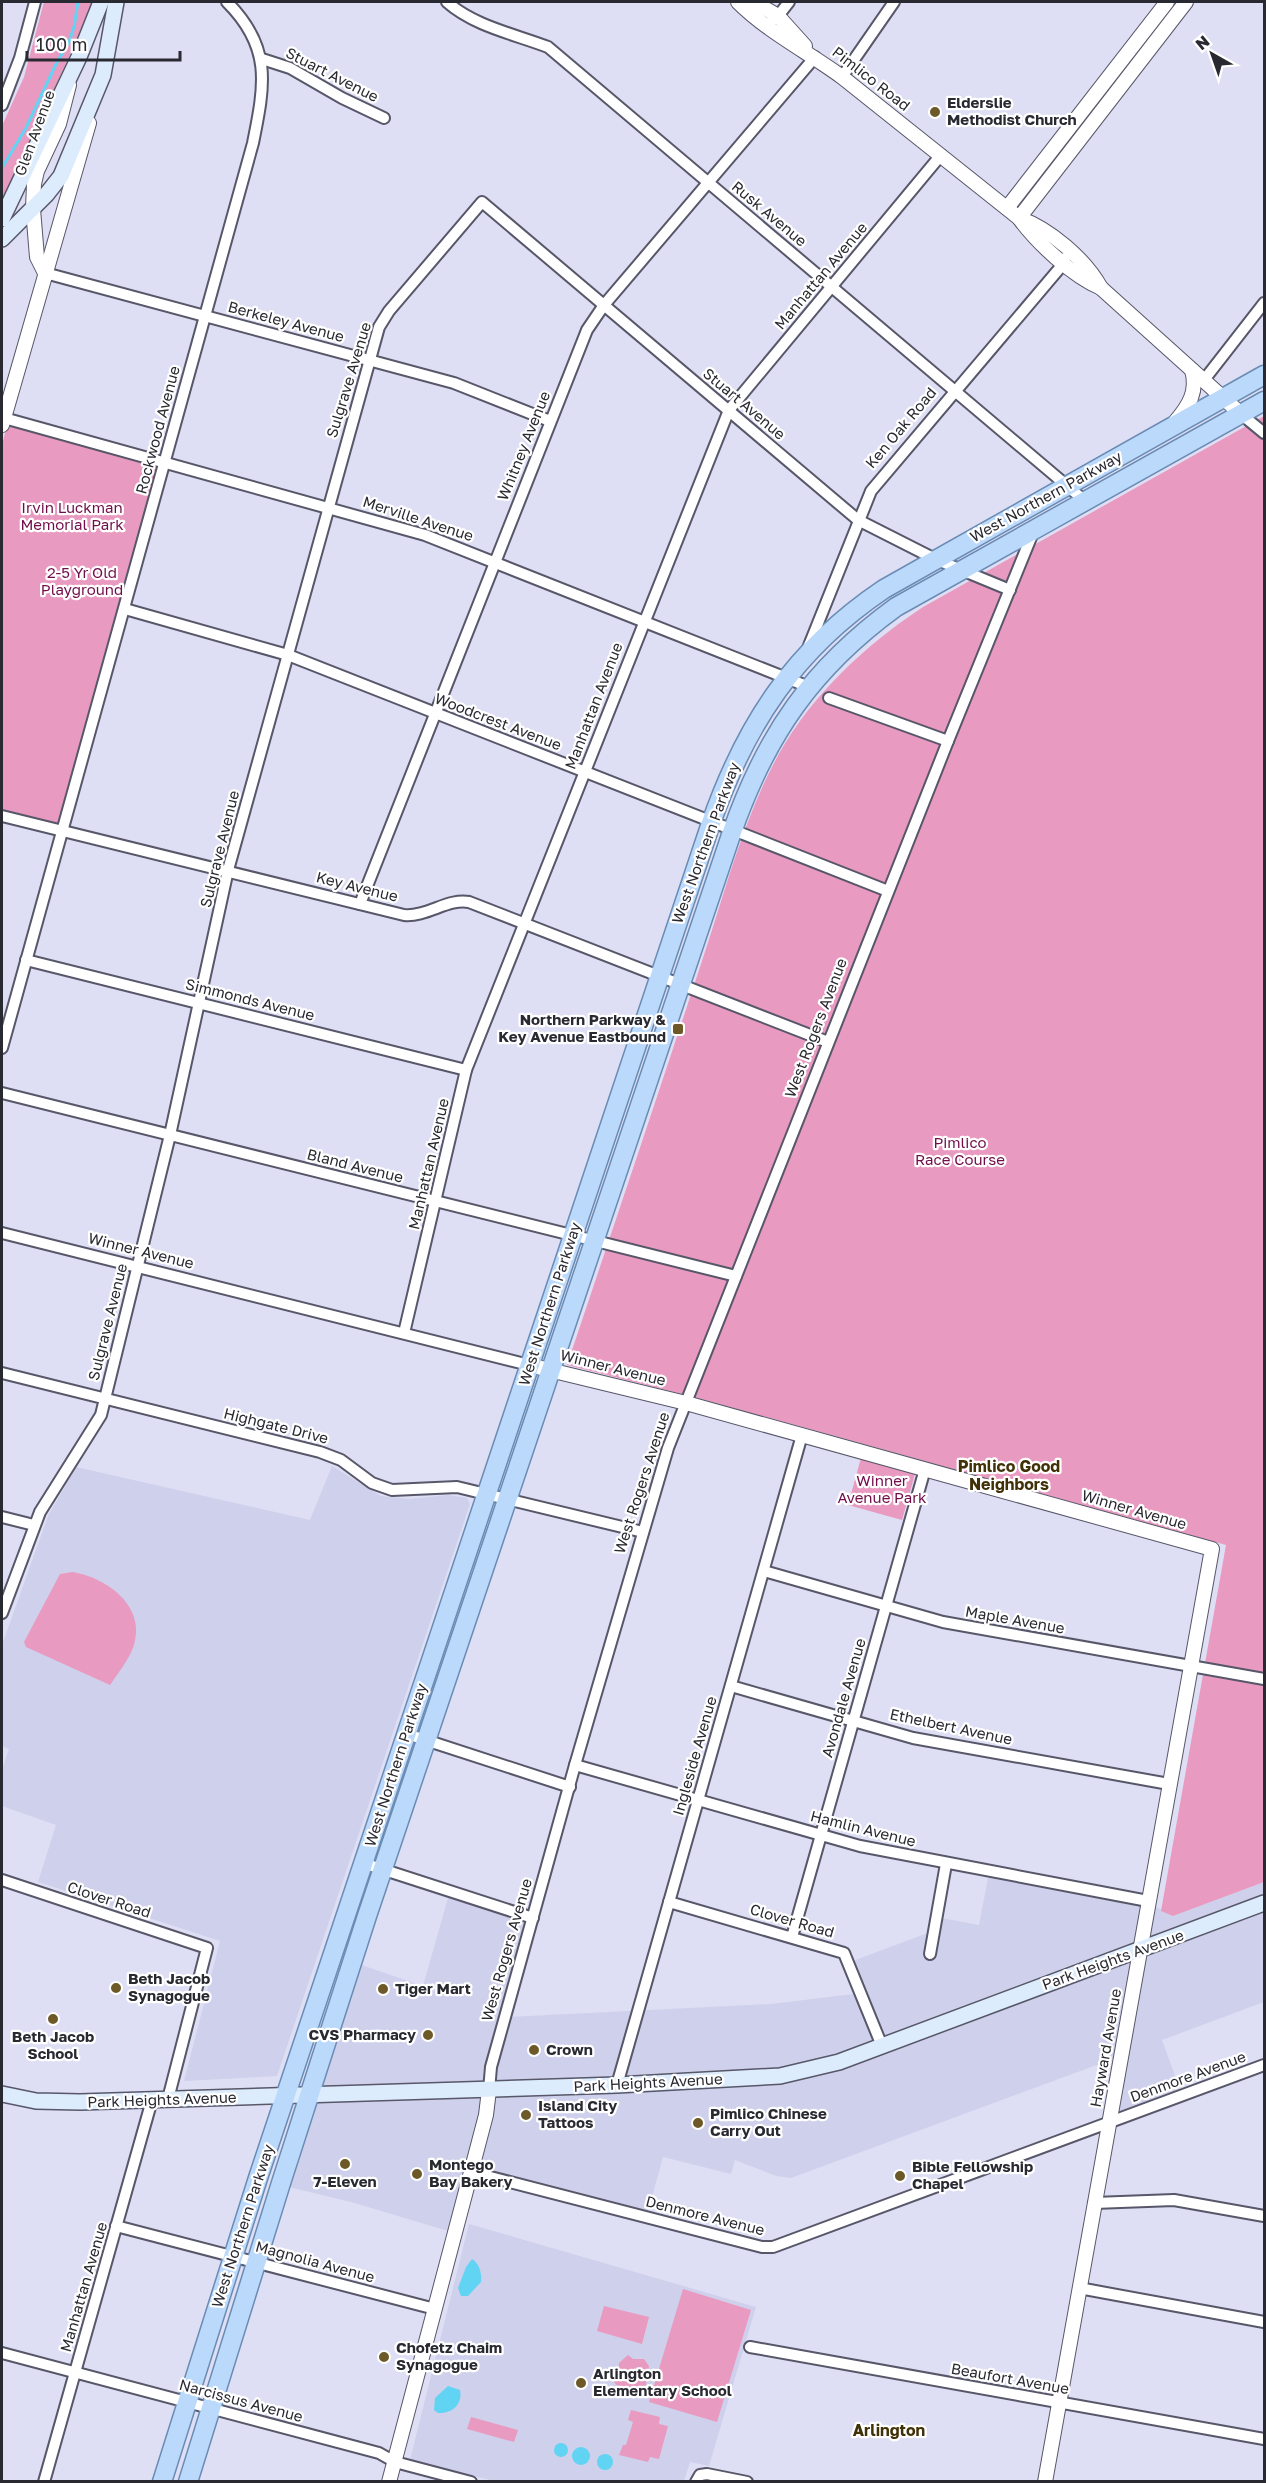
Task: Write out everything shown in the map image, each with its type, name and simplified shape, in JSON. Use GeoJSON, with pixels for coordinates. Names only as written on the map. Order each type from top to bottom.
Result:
{"type":"FeatureCollection","features":[{"type":"Feature","properties":{"kind":"main road"},"geometry":{"type":"LineString","coordinates":[[2,219],[71,74],[101,2]]}},
{"type":"Feature","properties":{"kind":"main road"},"geometry":{"type":"LineString","coordinates":[[2,239],[33,209],[61,176],[103,75],[116,2]]}},
{"type":"Feature","properties":{"kind":"main road","name":"West Northern Parkway"},"geometry":{"type":"LineString","coordinates":[[162,2481],[232,2256],[711,823],[725,784],[746,739],[804,657],[859,606],[905,575],[1264,375]]}},
{"type":"Feature","properties":{"kind":"main road","name":"West Northern Parkway"},"geometry":{"type":"LineString","coordinates":[[188,2481],[266,2229],[383,1869],[732,832],[762,757],[809,687],[846,647],[896,607],[1264,401]]}},
{"type":"Feature","properties":{"kind":"main road","name":"Park Heights Avenue"},"geometry":{"type":"LineString","coordinates":[[2,2094],[48,2101],[152,2100],[489,2090],[780,2076],[816,2069],[882,2046],[1264,1904]]}},
{"type":"Feature","properties":{"kind":"main road"},"geometry":{"type":"LineString","coordinates":[[266,2229],[262,2208],[292,2108],[285,2096]]}},
{"type":"Feature","properties":{"kind":"street"},"geometry":{"type":"LineString","coordinates":[[2,105],[20,58],[34,2]]}},
{"type":"Feature","properties":{"kind":"street","name":"Stuart Avenue"},"geometry":{"type":"LineString","coordinates":[[227,2],[252,34],[262,59],[290,68],[342,98],[384,118]]}},
{"type":"Feature","properties":{"kind":"street","name":"Rusk Avenue"},"geometry":{"type":"LineString","coordinates":[[447,2],[459,13],[475,21],[548,47],[1085,501]]}},
{"type":"Feature","properties":{"kind":"street","name":"Pimlico Road"},"geometry":{"type":"LineString","coordinates":[[738,2],[793,44],[842,77],[1018,218],[1084,281],[1101,288]]}},
{"type":"Feature","properties":{"kind":"street","name":"Pimlico Road"},"geometry":{"type":"LineString","coordinates":[[754,2],[778,16],[814,57]]}},
{"type":"Feature","properties":{"kind":"street"},"geometry":{"type":"LineString","coordinates":[[766,24],[778,16],[789,2]]}},
{"type":"Feature","properties":{"kind":"street"},"geometry":{"type":"LineString","coordinates":[[842,77],[894,2]]}},
{"type":"Feature","properties":{"kind":"street"},"geometry":{"type":"LineString","coordinates":[[1006,208],[1167,2]]}},
{"type":"Feature","properties":{"kind":"street"},"geometry":{"type":"LineString","coordinates":[[1018,218],[1186,2]]}},
{"type":"Feature","properties":{"kind":"street","name":"Whitney Avenue"},"geometry":{"type":"LineString","coordinates":[[360,904],[587,330],[604,305],[814,57]]}},
{"type":"Feature","properties":{"kind":"street","name":"Rockwood Avenue"},"geometry":{"type":"LineString","coordinates":[[2,1048],[253,143],[261,93],[262,59]]}},
{"type":"Feature","properties":{"kind":"street","name":"Glen Avenue"},"geometry":{"type":"LineString","coordinates":[[45,273],[37,257],[33,209],[34,184],[37,171],[59,124],[71,74]]}},
{"type":"Feature","properties":{"kind":"street"},"geometry":{"type":"LineString","coordinates":[[3,422],[103,75]]}},
{"type":"Feature","properties":{"kind":"street","name":"Manhattan Avenue"},"geometry":{"type":"LineString","coordinates":[[404,1333],[437,1202],[466,1070],[729,410],[941,155]]}},
{"type":"Feature","properties":{"kind":"street","name":"Stuart Avenue"},"geometry":{"type":"LineString","coordinates":[[482,202],[858,520],[935,559],[1010,590]]}},
{"type":"Feature","properties":{"kind":"street","name":"Sulgrave Avenue"},"geometry":{"type":"LineString","coordinates":[[2,1613],[34,1525],[101,1415],[170,1135],[228,870],[369,361],[383,320],[482,202]]}},
{"type":"Feature","properties":{"kind":"street","name":"Pimlico Road"},"geometry":{"type":"LineString","coordinates":[[1018,218],[1035,223],[1066,248],[1092,272],[1101,288],[1264,433]]}},
{"type":"Feature","properties":{"kind":"street"},"geometry":{"type":"LineString","coordinates":[[1064,263],[1066,248]]}},
{"type":"Feature","properties":{"kind":"street","name":"Ken Oak Road"},"geometry":{"type":"LineString","coordinates":[[804,657],[858,520],[876,484],[1064,263]]}},
{"type":"Feature","properties":{"kind":"street","name":"Berkeley Avenue"},"geometry":{"type":"LineString","coordinates":[[45,273],[469,388],[550,421]]}},
{"type":"Feature","properties":{"kind":"street"},"geometry":{"type":"LineString","coordinates":[[1204,381],[1264,303]]}},
{"type":"Feature","properties":{"kind":"street"},"geometry":{"type":"LineString","coordinates":[[1168,429],[1192,397],[1194,386],[1192,370]]}},
{"type":"Feature","properties":{"kind":"street","name":"Merville Avenue"},"geometry":{"type":"LineString","coordinates":[[3,422],[165,462],[424,535],[809,687]]}},
{"type":"Feature","properties":{"kind":"street","name":"West Rogers Avenue"},"geometry":{"type":"LineString","coordinates":[[389,2481],[486,2115],[491,2067],[659,1476],[828,1042],[1034,529]]}},
{"type":"Feature","properties":{"kind":"street","name":"Woodcrest Avenue"},"geometry":{"type":"LineString","coordinates":[[125,609],[288,655],[732,832],[888,891]]}},
{"type":"Feature","properties":{"kind":"street"},"geometry":{"type":"LineString","coordinates":[[829,698],[948,741]]}},
{"type":"Feature","properties":{"kind":"street","name":"Key Avenue"},"geometry":{"type":"LineString","coordinates":[[2,816],[411,916],[464,901],[828,1042]]}},
{"type":"Feature","properties":{"kind":"street","name":"Simmonds Avenue"},"geometry":{"type":"LineString","coordinates":[[26,960],[466,1070]]}},
{"type":"Feature","properties":{"kind":"street","name":"Bland Avenue"},"geometry":{"type":"LineString","coordinates":[[2,1093],[736,1276]]}},
{"type":"Feature","properties":{"kind":"street","name":"Winner Avenue"},"geometry":{"type":"LineString","coordinates":[[2,1233],[686,1403],[1212,1549]]}},
{"type":"Feature","properties":{"kind":"street","name":"Highgate Drive"},"geometry":{"type":"LineString","coordinates":[[2,1373],[320,1452],[341,1460],[372,1483],[392,1490],[444,1486],[487,1493],[643,1532]]}},
{"type":"Feature","properties":{"kind":"street","name":"Ingleside Avenue"},"geometry":{"type":"LineString","coordinates":[[617,2085],[802,1435]]}},
{"type":"Feature","properties":{"kind":"street","name":"Avondale Avenue"},"geometry":{"type":"LineString","coordinates":[[792,1937],[925,1469]]}},
{"type":"Feature","properties":{"kind":"street"},"geometry":{"type":"LineString","coordinates":[[2,1517],[34,1525]]}},
{"type":"Feature","properties":{"kind":"street","name":"Hayward Avenue"},"geometry":{"type":"LineString","coordinates":[[1045,2481],[1212,1549]]}},
{"type":"Feature","properties":{"kind":"street","name":"Maple Avenue"},"geometry":{"type":"LineString","coordinates":[[764,1571],[951,1623],[1264,1679]]}},
{"type":"Feature","properties":{"kind":"street","name":"Ethelbert Avenue"},"geometry":{"type":"LineString","coordinates":[[731,1686],[913,1738],[1169,1784]]}},
{"type":"Feature","properties":{"kind":"street"},"geometry":{"type":"LineString","coordinates":[[407,1734],[570,1787]]}},
{"type":"Feature","properties":{"kind":"street","name":"Hamlin Avenue"},"geometry":{"type":"LineString","coordinates":[[575,1765],[882,1851],[1148,1901]]}},
{"type":"Feature","properties":{"kind":"street"},"geometry":{"type":"LineString","coordinates":[[363,1863],[533,1918]]}},
{"type":"Feature","properties":{"kind":"street"},"geometry":{"type":"LineString","coordinates":[[930,1954],[946,1864]]}},
{"type":"Feature","properties":{"kind":"street","name":"Clover Road"},"geometry":{"type":"LineString","coordinates":[[2,1880],[207,1948],[168,2099]]}},
{"type":"Feature","properties":{"kind":"street","name":"Clover Road"},"geometry":{"type":"LineString","coordinates":[[669,1902],[837,1950],[847,1957],[882,2046]]}},
{"type":"Feature","properties":{"kind":"street","name":"Denmore Avenue"},"geometry":{"type":"LineString","coordinates":[[471,2172],[767,2248],[1264,2065]]}},
{"type":"Feature","properties":{"kind":"street","name":"Manhattan Avenue"},"geometry":{"type":"LineString","coordinates":[[44,2481],[152,2100]]}},
{"type":"Feature","properties":{"kind":"street"},"geometry":{"type":"LineString","coordinates":[[1094,2203],[1159,2199],[1264,2216]]}},
{"type":"Feature","properties":{"kind":"street","name":"Magnolia Avenue"},"geometry":{"type":"LineString","coordinates":[[116,2226],[435,2309]]}},
{"type":"Feature","properties":{"kind":"street"},"geometry":{"type":"LineString","coordinates":[[1079,2288],[1264,2322]]}},
{"type":"Feature","properties":{"kind":"street","name":"Beaufort Avenue"},"geometry":{"type":"LineString","coordinates":[[750,2347],[1264,2439]]}},
{"type":"Feature","properties":{"kind":"street","name":"Narcissus Avenue"},"geometry":{"type":"LineString","coordinates":[[2,2353],[378,2453],[394,2462],[471,2481]]}},
{"type":"Feature","properties":{"kind":"street"},"geometry":{"type":"LineString","coordinates":[[698,2478],[707,2474],[747,2481]]}},
{"type":"Feature","properties":{"kind":"shaded area"},"geometry":{"type":"Polygon","coordinates":[[[332,1466],[381,1496],[409,1499],[448,1495],[467,1498],[470,1504],[277,2076],[184,2081],[220,1941],[38,1882],[56,1825],[2,1806],[2,1769],[9,1749],[2,1746],[2,1645],[48,1516],[76,1467],[310,1520],[332,1466]]]}},
{"type":"Feature","properties":{"kind":"shaded area"},"geometry":{"type":"Polygon","coordinates":[[[989,1873],[1147,1902],[1173,1916],[1264,1882],[1264,2002],[1162,2040],[1182,2095],[1111,2121],[1121,2056],[791,2178],[776,2176],[735,2160],[731,2174],[663,2157],[646,2219],[471,2173],[455,2233],[351,2202],[272,2183],[291,2116],[344,1959],[423,1986],[450,1891],[534,1920],[507,2017],[771,2004],[862,1993],[850,1962],[933,1931],[936,1917],[979,1925],[989,1873]]]}},
{"type":"Feature","properties":{"kind":"shaded area","name":"Arlington Elementary School"},"geometry":{"type":"Polygon","coordinates":[[[469,2224],[756,2307],[709,2466],[690,2462],[684,2481],[494,2481],[410,2460],[469,2224]]]}},
{"type":"Feature","properties":{"kind":"green space"},"geometry":{"type":"Polygon","coordinates":[[[44,2],[94,2],[2,203],[2,126],[24,77],[44,2]]]}},
{"type":"Feature","properties":{"kind":"green space","name":"Pimlico Race Course"},"geometry":{"type":"Polygon","coordinates":[[[1264,416],[1264,1882],[1173,1916],[1161,1911],[1226,1545],[698,1398],[567,1365],[742,838],[767,776],[800,721],[827,688],[857,658],[923,607],[1264,416]]]}},
{"type":"Feature","properties":{"kind":"green space","name":"Irvin Luckman Memorial Park"},"geometry":{"type":"Polygon","coordinates":[[[7,425],[159,466],[60,825],[2,811],[2,445],[7,425]]]}},
{"type":"Feature","properties":{"kind":"green space","name":"Winner Avenue Park"},"geometry":{"type":"Polygon","coordinates":[[[861,1458],[915,1474],[902,1520],[848,1505],[861,1458]]]}},
{"type":"Feature","properties":{"kind":"green space"},"geometry":{"type":"Polygon","coordinates":[[[73,1572],[99,1580],[110,1587],[129,1606],[134,1618],[136,1631],[132,1651],[110,1685],[26,1647],[24,1642],[60,1574],[73,1572]]]}},
{"type":"Feature","properties":{"kind":"green space"},"geometry":{"type":"Polygon","coordinates":[[[683,2289],[751,2310],[717,2422],[649,2402],[683,2289]]]}},
{"type":"Feature","properties":{"kind":"green space"},"geometry":{"type":"Polygon","coordinates":[[[604,2306],[649,2317],[642,2344],[597,2331],[604,2306]]]}},
{"type":"Feature","properties":{"kind":"green space"},"geometry":{"type":"Polygon","coordinates":[[[628,2355],[633,2359],[644,2359],[649,2366],[646,2385],[638,2395],[630,2387],[619,2388],[614,2382],[619,2374],[619,2363],[628,2355]]]}},
{"type":"Feature","properties":{"kind":"green space"},"geometry":{"type":"Polygon","coordinates":[[[631,2410],[660,2417],[659,2424],[668,2426],[659,2459],[650,2457],[648,2462],[619,2455],[623,2445],[626,2445],[633,2422],[628,2420],[631,2410]]]}},
{"type":"Feature","properties":{"kind":"green space"},"geometry":{"type":"Polygon","coordinates":[[[471,2417],[518,2430],[514,2442],[467,2429],[471,2417]]]}},
{"type":"Feature","properties":{"kind":"water"},"geometry":{"type":"Polygon","coordinates":[[[472,2259],[480,2269],[481,2282],[468,2296],[461,2296],[458,2288],[466,2267],[472,2259]]]}},
{"type":"Feature","properties":{"kind":"water"},"geometry":{"type":"Polygon","coordinates":[[[448,2386],[460,2390],[460,2400],[452,2410],[438,2413],[434,2410],[435,2398],[448,2386]]]}},
{"type":"Feature","properties":{"kind":"water"},"geometry":{"type":"Polygon","coordinates":[[[558,2443],[564,2443],[568,2450],[564,2457],[558,2457],[554,2453],[554,2447],[558,2443]]]}},
{"type":"Feature","properties":{"kind":"water"},"geometry":{"type":"Polygon","coordinates":[[[581,2447],[587,2450],[590,2456],[587,2462],[581,2465],[575,2462],[572,2456],[575,2450],[581,2447]]]}},
{"type":"Feature","properties":{"kind":"water"},"geometry":{"type":"Polygon","coordinates":[[[605,2454],[613,2462],[605,2470],[597,2462],[605,2454]]]}},
{"type":"Feature","properties":{"kind":"waterway"},"geometry":{"type":"LineString","coordinates":[[2,168],[26,128],[69,42],[78,2]]}},
{"type":"Feature","properties":{"kind":"place","name":"Elderslie Methodist Church"},"geometry":{"type":"Point","coordinates":[935,112]}},
{"type":"Feature","properties":{"kind":"place","name":"Northern Parkway & Key Avenue Eastbound"},"geometry":{"type":"Point","coordinates":[678,1029]}},
{"type":"Feature","properties":{"kind":"place","name":"Beth Jacob Synagogue"},"geometry":{"type":"Point","coordinates":[116,1988]}},
{"type":"Feature","properties":{"kind":"place","name":"Tiger Mart"},"geometry":{"type":"Point","coordinates":[383,1989]}},
{"type":"Feature","properties":{"kind":"place","name":"Beth Jacob School"},"geometry":{"type":"Point","coordinates":[53,2019]}},
{"type":"Feature","properties":{"kind":"place","name":"CVS Pharmacy"},"geometry":{"type":"Point","coordinates":[428,2035]}},
{"type":"Feature","properties":{"kind":"place","name":"Crown"},"geometry":{"type":"Point","coordinates":[534,2050]}},
{"type":"Feature","properties":{"kind":"place","name":"Island City Tattoos"},"geometry":{"type":"Point","coordinates":[526,2115]}},
{"type":"Feature","properties":{"kind":"place","name":"Pimlico Chinese Carry Out"},"geometry":{"type":"Point","coordinates":[698,2123]}},
{"type":"Feature","properties":{"kind":"place","name":"7-Eleven"},"geometry":{"type":"Point","coordinates":[345,2164]}},
{"type":"Feature","properties":{"kind":"place","name":"Montego Bay Bakery"},"geometry":{"type":"Point","coordinates":[417,2174]}},
{"type":"Feature","properties":{"kind":"place","name":"Bible Fellowship Chapel"},"geometry":{"type":"Point","coordinates":[900,2176]}},
{"type":"Feature","properties":{"kind":"place","name":"Chofetz Chaim Synagogue"},"geometry":{"type":"Point","coordinates":[384,2357]}},
{"type":"Feature","properties":{"kind":"place","name":"Arlington Elementary School"},"geometry":{"type":"Point","coordinates":[581,2383]}},
{"type":"Feature","properties":{"kind":"district","name":"Pimlico Good Neighbors"},"geometry":{"type":"Point","coordinates":[1009,1475]}},
{"type":"Feature","properties":{"kind":"district","name":"Arlington"},"geometry":{"type":"Point","coordinates":[889,2430]}},
{"type":"Feature","properties":{"kind":"park label","name":"2-5 Yr Old Playground"},"geometry":{"type":"Point","coordinates":[82,582]}}]}
